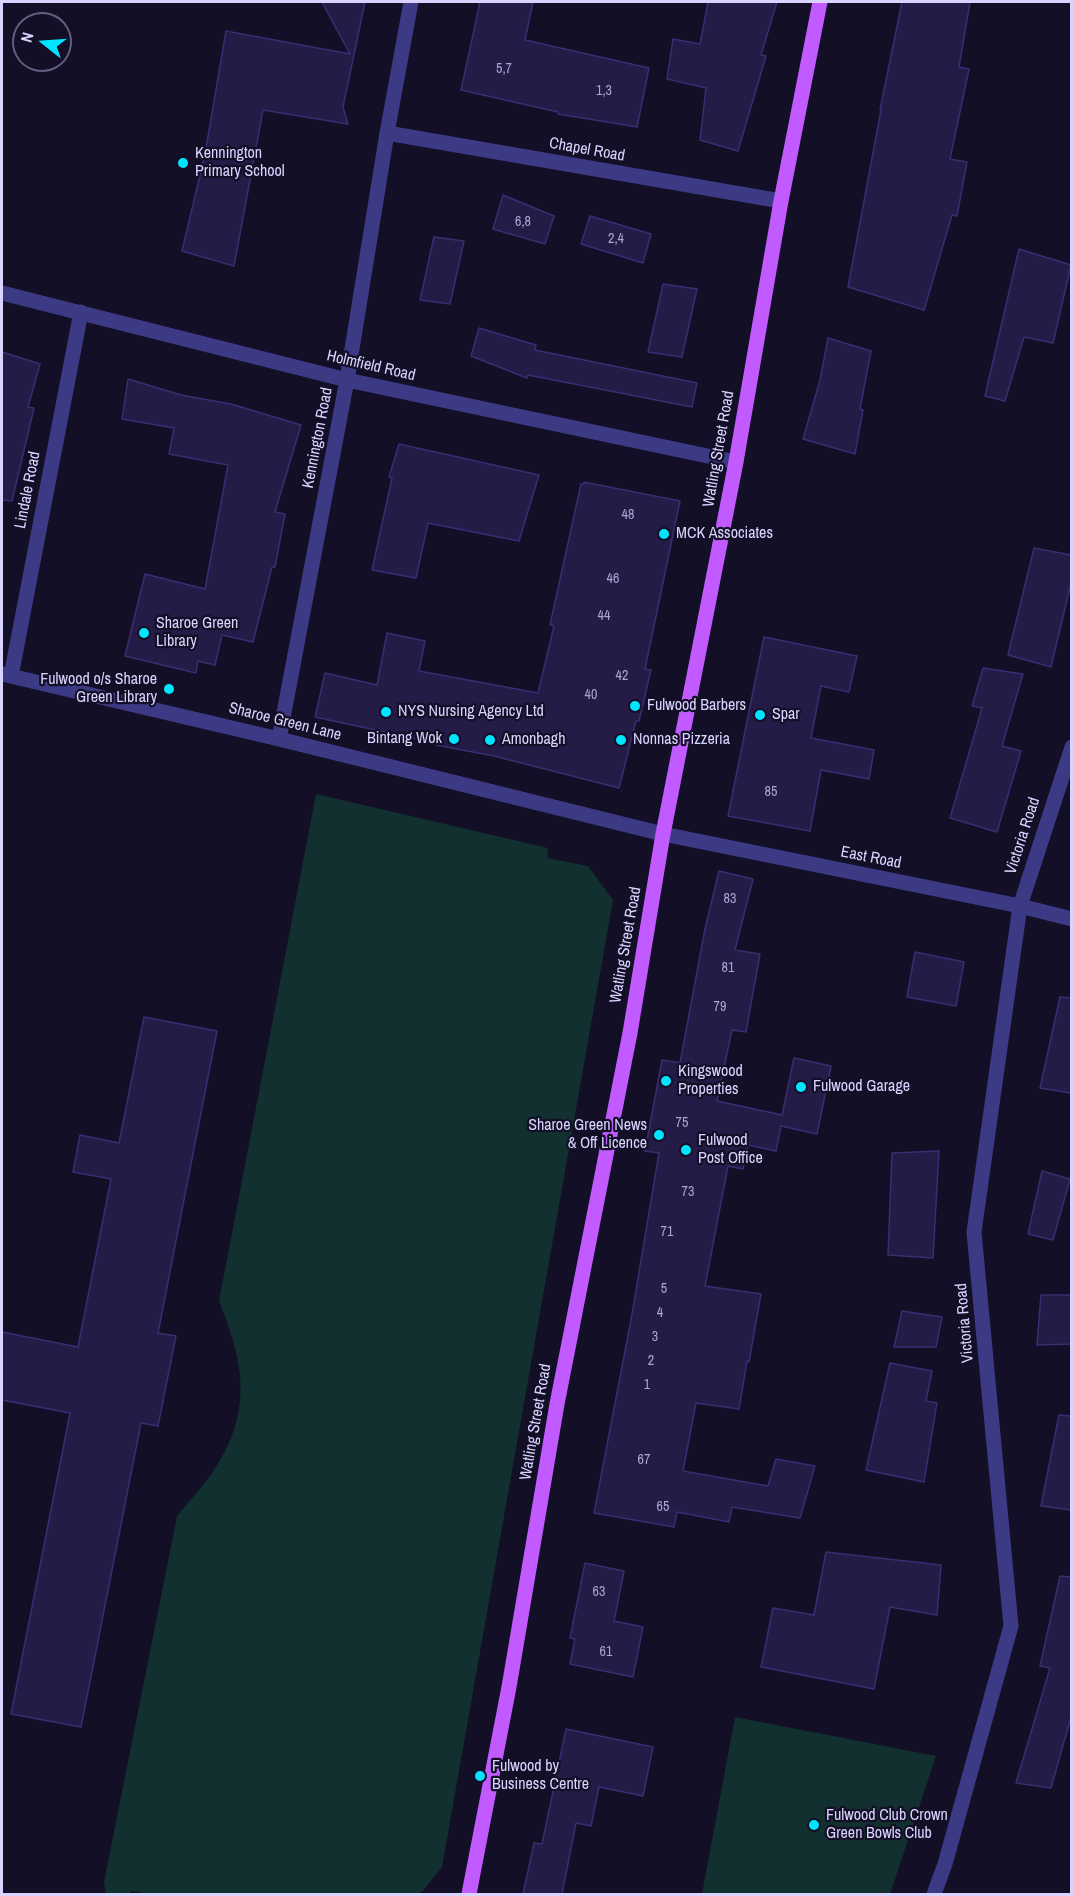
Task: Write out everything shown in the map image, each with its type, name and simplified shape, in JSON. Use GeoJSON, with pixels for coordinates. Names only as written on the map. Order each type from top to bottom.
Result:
{"type":"FeatureCollection","features":[{"type":"Feature","properties":{"kind":"main road","name":"Watling Street Road"},"geometry":{"type":"LineString","coordinates":[[469,1894],[509,1687],[557,1404],[630,1033],[663,834],[736,462],[781,201],[820,2]]}},
{"type":"Feature","properties":{"kind":"street","name":"Kennington Road"},"geometry":{"type":"LineString","coordinates":[[279,739],[347,380],[411,2]]}},
{"type":"Feature","properties":{"kind":"street","name":"Chapel Road"},"geometry":{"type":"LineString","coordinates":[[387,133],[781,201]]}},
{"type":"Feature","properties":{"kind":"street","name":"Holmfield Road"},"geometry":{"type":"LineString","coordinates":[[2,293],[347,380],[736,462]]}},
{"type":"Feature","properties":{"kind":"street","name":"Lindale Road"},"geometry":{"type":"LineString","coordinates":[[6,675],[81,312]]}},
{"type":"Feature","properties":{"kind":"street","name":"Sharoe Green Lane"},"geometry":{"type":"LineString","coordinates":[[6,675],[279,739],[663,834]]}},
{"type":"Feature","properties":{"kind":"street","name":"Victoria Road"},"geometry":{"type":"LineString","coordinates":[[934,1894],[945,1864],[1011,1626],[974,1232],[1020,906],[1071,747]]}},
{"type":"Feature","properties":{"kind":"street","name":"East Road"},"geometry":{"type":"LineString","coordinates":[[663,834],[1020,906],[1071,919]]}},
{"type":"Feature","properties":{"kind":"green space"},"geometry":{"type":"Polygon","coordinates":[[[316,794],[548,848],[547,858],[588,866],[613,900],[442,1867],[423,1891],[417,1894],[151,1894],[131,1891],[130,1894],[106,1894],[104,1882],[177,1516],[208,1479],[225,1451],[234,1430],[239,1409],[241,1388],[235,1346],[219,1301],[316,794]]]}},
{"type":"Feature","properties":{"kind":"green space","name":"Fulwood Club Crown Green Bowls Club"},"geometry":{"type":"Polygon","coordinates":[[[735,1717],[936,1756],[890,1894],[702,1894],[735,1717]]]}},
{"type":"Feature","properties":{"kind":"building"},"geometry":{"type":"Polygon","coordinates":[[[322,2],[365,2],[343,107],[348,124],[263,110],[234,266],[182,251],[205,154],[226,31],[350,54],[322,2]]]}},
{"type":"Feature","properties":{"kind":"building"},"geometry":{"type":"Polygon","coordinates":[[[480,2],[533,2],[525,40],[649,68],[637,127],[558,114],[558,112],[461,90],[480,2]]]}},
{"type":"Feature","properties":{"kind":"building"},"geometry":{"type":"Polygon","coordinates":[[[708,2],[777,2],[761,55],[766,56],[738,151],[700,140],[706,88],[667,79],[673,39],[700,44],[708,2]]]}},
{"type":"Feature","properties":{"kind":"building"},"geometry":{"type":"Polygon","coordinates":[[[902,2],[970,2],[959,67],[969,69],[950,159],[967,162],[957,216],[952,215],[924,310],[848,287],[902,2]]]}},
{"type":"Feature","properties":{"kind":"building"},"geometry":{"type":"Polygon","coordinates":[[[503,195],[554,216],[545,244],[493,229],[503,195]]]}},
{"type":"Feature","properties":{"kind":"building"},"geometry":{"type":"Polygon","coordinates":[[[590,216],[651,234],[643,263],[581,244],[590,216]]]}},
{"type":"Feature","properties":{"kind":"building"},"geometry":{"type":"Polygon","coordinates":[[[434,237],[464,241],[450,304],[420,300],[434,237]]]}},
{"type":"Feature","properties":{"kind":"building"},"geometry":{"type":"Polygon","coordinates":[[[1019,249],[1071,265],[1053,343],[1024,337],[1005,401],[985,396],[1019,249]]]}},
{"type":"Feature","properties":{"kind":"building"},"geometry":{"type":"Polygon","coordinates":[[[663,284],[697,289],[682,357],[648,352],[663,284]]]}},
{"type":"Feature","properties":{"kind":"building"},"geometry":{"type":"Polygon","coordinates":[[[479,328],[536,345],[535,350],[697,383],[692,407],[528,375],[527,378],[471,356],[479,328]]]}},
{"type":"Feature","properties":{"kind":"building"},"geometry":{"type":"Polygon","coordinates":[[[828,338],[871,351],[860,409],[863,410],[855,454],[803,439],[820,380],[828,338]]]}},
{"type":"Feature","properties":{"kind":"building"},"geometry":{"type":"Polygon","coordinates":[[[2,352],[40,364],[28,407],[34,408],[12,501],[2,500],[2,352]]]}},
{"type":"Feature","properties":{"kind":"building"},"geometry":{"type":"Polygon","coordinates":[[[128,379],[181,395],[231,404],[301,425],[275,512],[285,514],[275,567],[272,567],[253,642],[222,635],[215,665],[198,661],[196,673],[125,656],[145,574],[205,589],[228,465],[169,454],[174,428],[122,419],[128,379]]]}},
{"type":"Feature","properties":{"kind":"building"},"geometry":{"type":"Polygon","coordinates":[[[399,444],[539,475],[519,541],[428,523],[416,578],[372,570],[392,478],[389,477],[399,444]]]}},
{"type":"Feature","properties":{"kind":"building"},"geometry":{"type":"Polygon","coordinates":[[[584,482],[680,501],[645,669],[651,670],[619,788],[494,756],[315,717],[325,673],[377,685],[387,633],[425,641],[419,671],[538,693],[554,626],[550,625],[581,484],[584,482]]]}},
{"type":"Feature","properties":{"kind":"building"},"geometry":{"type":"Polygon","coordinates":[[[1034,548],[1071,555],[1071,583],[1051,667],[1008,655],[1034,548]]]}},
{"type":"Feature","properties":{"kind":"building"},"geometry":{"type":"Polygon","coordinates":[[[764,637],[857,656],[849,692],[821,686],[811,738],[874,750],[869,779],[821,770],[810,831],[728,816],[764,637]]]}},
{"type":"Feature","properties":{"kind":"building"},"geometry":{"type":"Polygon","coordinates":[[[983,668],[1023,674],[1002,746],[1021,751],[997,832],[950,818],[982,708],[972,706],[983,668]]]}},
{"type":"Feature","properties":{"kind":"building"},"geometry":{"type":"Polygon","coordinates":[[[719,871],[753,879],[735,950],[760,954],[746,1032],[732,1030],[717,1101],[782,1115],[794,1058],[831,1066],[817,1134],[781,1126],[776,1151],[748,1145],[743,1169],[728,1166],[705,1286],[761,1294],[739,1409],[696,1403],[683,1471],[768,1486],[776,1459],[815,1466],[800,1518],[732,1507],[729,1522],[677,1512],[674,1527],[594,1513],[631,1320],[659,1153],[645,1151],[662,1060],[680,1063],[705,929],[719,871]]]}},
{"type":"Feature","properties":{"kind":"building"},"geometry":{"type":"Polygon","coordinates":[[[915,952],[964,962],[956,1006],[907,997],[915,952]]]}},
{"type":"Feature","properties":{"kind":"building"},"geometry":{"type":"Polygon","coordinates":[[[1060,997],[1071,998],[1071,1093],[1040,1088],[1060,997]]]}},
{"type":"Feature","properties":{"kind":"building"},"geometry":{"type":"Polygon","coordinates":[[[144,1017],[217,1031],[158,1333],[176,1336],[158,1426],[141,1423],[81,1727],[11,1714],[70,1413],[2,1400],[2,1332],[78,1347],[111,1179],[73,1172],[80,1135],[119,1143],[144,1017]]]}},
{"type":"Feature","properties":{"kind":"building"},"geometry":{"type":"Polygon","coordinates":[[[939,1151],[933,1258],[888,1255],[892,1153],[939,1151]]]}},
{"type":"Feature","properties":{"kind":"building"},"geometry":{"type":"Polygon","coordinates":[[[1042,1171],[1070,1179],[1053,1240],[1028,1234],[1042,1171]]]}},
{"type":"Feature","properties":{"kind":"building"},"geometry":{"type":"Polygon","coordinates":[[[1041,1295],[1071,1295],[1071,1344],[1037,1345],[1041,1295]]]}},
{"type":"Feature","properties":{"kind":"building"},"geometry":{"type":"Polygon","coordinates":[[[902,1311],[942,1317],[936,1347],[894,1347],[902,1311]]]}},
{"type":"Feature","properties":{"kind":"building"},"geometry":{"type":"Polygon","coordinates":[[[890,1363],[932,1371],[926,1401],[937,1403],[924,1482],[866,1470],[890,1363]]]}},
{"type":"Feature","properties":{"kind":"building"},"geometry":{"type":"Polygon","coordinates":[[[1059,1415],[1071,1416],[1071,1510],[1041,1506],[1059,1415]]]}},
{"type":"Feature","properties":{"kind":"building"},"geometry":{"type":"Polygon","coordinates":[[[826,1552],[941,1565],[937,1615],[890,1607],[874,1689],[761,1667],[773,1608],[814,1615],[826,1552]]]}},
{"type":"Feature","properties":{"kind":"building"},"geometry":{"type":"Polygon","coordinates":[[[585,1563],[624,1571],[614,1621],[643,1627],[633,1677],[570,1664],[575,1639],[570,1638],[585,1563]]]}},
{"type":"Feature","properties":{"kind":"building"},"geometry":{"type":"Polygon","coordinates":[[[1060,1576],[1071,1577],[1071,1717],[1051,1788],[1016,1783],[1050,1668],[1040,1666],[1060,1576]]]}},
{"type":"Feature","properties":{"kind":"building"},"geometry":{"type":"Polygon","coordinates":[[[566,1729],[653,1747],[643,1796],[599,1787],[591,1826],[576,1823],[562,1894],[523,1894],[534,1843],[542,1844],[566,1729]]]}},
{"type":"Feature","properties":{"kind":"place","name":"Kennington Primary School"},"geometry":{"type":"Point","coordinates":[183,163]}},
{"type":"Feature","properties":{"kind":"place","name":"MCK Associates"},"geometry":{"type":"Point","coordinates":[664,534]}},
{"type":"Feature","properties":{"kind":"place","name":"Sharoe Green Library"},"geometry":{"type":"Point","coordinates":[144,633]}},
{"type":"Feature","properties":{"kind":"place","name":"Fulwood o/s Sharoe Green Library"},"geometry":{"type":"Point","coordinates":[169,689]}},
{"type":"Feature","properties":{"kind":"place","name":"Fulwood Barbers"},"geometry":{"type":"Point","coordinates":[635,706]}},
{"type":"Feature","properties":{"kind":"place","name":"NYS Nursing Agency Ltd"},"geometry":{"type":"Point","coordinates":[386,712]}},
{"type":"Feature","properties":{"kind":"place","name":"Spar"},"geometry":{"type":"Point","coordinates":[760,715]}},
{"type":"Feature","properties":{"kind":"place","name":"Bintang Wok"},"geometry":{"type":"Point","coordinates":[454,739]}},
{"type":"Feature","properties":{"kind":"place","name":"Amonbagh"},"geometry":{"type":"Point","coordinates":[490,740]}},
{"type":"Feature","properties":{"kind":"place","name":"Nonnas Pizzeria"},"geometry":{"type":"Point","coordinates":[621,740]}},
{"type":"Feature","properties":{"kind":"place","name":"Kingswood Properties"},"geometry":{"type":"Point","coordinates":[666,1081]}},
{"type":"Feature","properties":{"kind":"place","name":"Fulwood Garage"},"geometry":{"type":"Point","coordinates":[801,1087]}},
{"type":"Feature","properties":{"kind":"place","name":"Sharoe Green News & Off Licence"},"geometry":{"type":"Point","coordinates":[659,1135]}},
{"type":"Feature","properties":{"kind":"place","name":"Fulwood Post Office"},"geometry":{"type":"Point","coordinates":[686,1150]}},
{"type":"Feature","properties":{"kind":"place","name":"Fulwood by Business Centre"},"geometry":{"type":"Point","coordinates":[480,1776]}},
{"type":"Feature","properties":{"kind":"place","name":"Fulwood Club Crown Green Bowls Club"},"geometry":{"type":"Point","coordinates":[814,1825]}}]}
